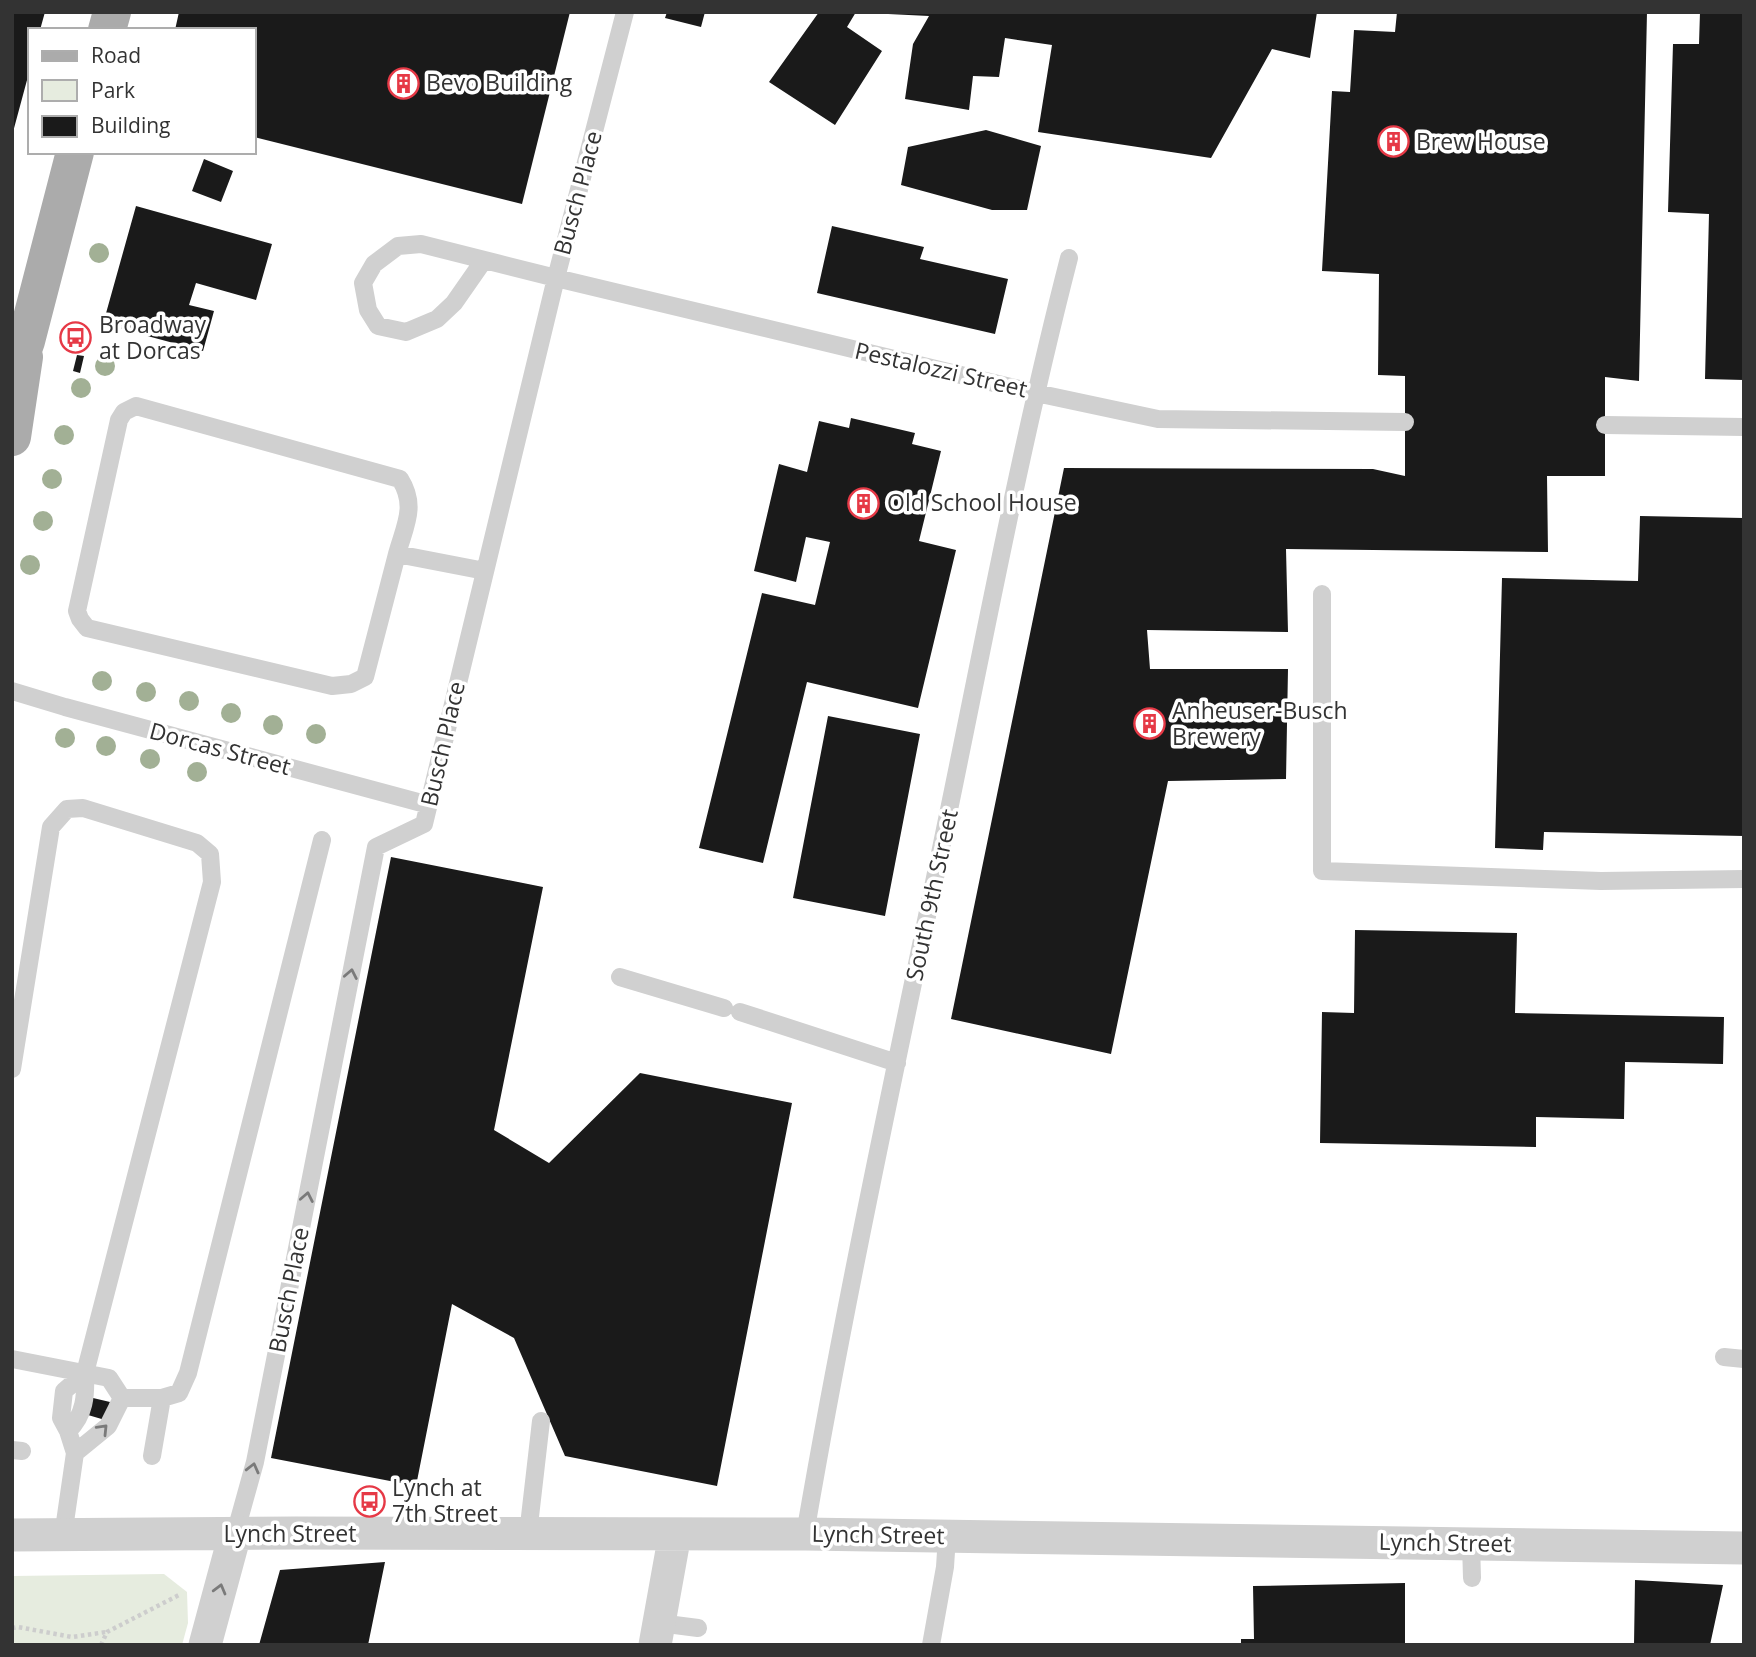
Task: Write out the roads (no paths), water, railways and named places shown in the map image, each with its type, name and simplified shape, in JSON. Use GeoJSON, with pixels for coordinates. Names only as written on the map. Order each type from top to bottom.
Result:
{"type":"FeatureCollection","features":[{"type":"Feature","properties":{"kind":"main road"},"geometry":{"type":"LineString","coordinates":[[12,381],[26,341],[74,154]]}},
{"type":"Feature","properties":{"kind":"main road"},"geometry":{"type":"LineString","coordinates":[[12,437],[26,341]]}},
{"type":"Feature","properties":{"kind":"street"},"geometry":{"type":"LineString","coordinates":[[205,1645],[235,1534]]}},
{"type":"Feature","properties":{"kind":"street"},"geometry":{"type":"LineString","coordinates":[[657,1634],[676,1534]]}},
{"type":"Feature","properties":{"kind":"street","name":"Lynch Street"},"geometry":{"type":"LineString","coordinates":[[12,1535],[805,1534],[1744,1548]]}},
{"type":"Feature","properties":{"kind":"lane","name":"Busch Place"},"geometry":{"type":"LineString","coordinates":[[235,1534],[255,1462],[376,847],[424,824],[556,278],[625,12]]}},
{"type":"Feature","properties":{"kind":"lane","name":"Pestalozzi Street"},"geometry":{"type":"LineString","coordinates":[[484,260],[454,303],[437,319],[407,332],[378,326],[368,310],[363,283],[374,264],[398,246],[421,244],[1036,393],[1158,419],[1405,422]]}},
{"type":"Feature","properties":{"kind":"lane","name":"South 9th Street"},"geometry":{"type":"LineString","coordinates":[[805,1534],[897,1063],[1036,393],[1069,258]]}},
{"type":"Feature","properties":{"kind":"lane"},"geometry":{"type":"LineString","coordinates":[[136,406],[400,478],[407,489],[410,505],[397,554],[365,677],[351,684],[331,686],[87,628],[77,611],[118,420],[124,412],[136,406]]}},
{"type":"Feature","properties":{"kind":"lane"},"geometry":{"type":"LineString","coordinates":[[1605,425],[1744,427]]}},
{"type":"Feature","properties":{"kind":"lane"},"geometry":{"type":"LineString","coordinates":[[397,554],[485,571]]}},
{"type":"Feature","properties":{"kind":"lane"},"geometry":{"type":"LineString","coordinates":[[1322,594],[1322,871],[1601,881],[1744,880]]}},
{"type":"Feature","properties":{"kind":"lane","name":"Dorcas Street"},"geometry":{"type":"LineString","coordinates":[[12,691],[65,708],[429,806]]}},
{"type":"Feature","properties":{"kind":"lane"},"geometry":{"type":"LineString","coordinates":[[12,1069],[51,827],[67,809],[83,808],[197,843],[210,854],[212,882],[85,1373],[64,1391],[61,1418],[75,1453],[63,1535]]}},
{"type":"Feature","properties":{"kind":"lane"},"geometry":{"type":"LineString","coordinates":[[122,1398],[162,1398],[179,1393],[188,1373],[322,840]]}},
{"type":"Feature","properties":{"kind":"lane"},"geometry":{"type":"LineString","coordinates":[[620,977],[897,1063]]}},
{"type":"Feature","properties":{"kind":"lane"},"geometry":{"type":"LineString","coordinates":[[1724,1357],[1744,1359]]}},
{"type":"Feature","properties":{"kind":"lane"},"geometry":{"type":"LineString","coordinates":[[12,1359],[109,1378],[122,1398]]}},
{"type":"Feature","properties":{"kind":"lane"},"geometry":{"type":"LineString","coordinates":[[75,1453],[108,1426],[122,1398]]}},
{"type":"Feature","properties":{"kind":"lane"},"geometry":{"type":"LineString","coordinates":[[152,1456],[162,1398]]}},
{"type":"Feature","properties":{"kind":"lane"},"geometry":{"type":"LineString","coordinates":[[528,1534],[541,1421]]}},
{"type":"Feature","properties":{"kind":"lane"},"geometry":{"type":"LineString","coordinates":[[930,1645],[947,1536]]}},
{"type":"Feature","properties":{"kind":"lane"},"geometry":{"type":"LineString","coordinates":[[1471,1543],[1472,1578]]}},
{"type":"Feature","properties":{"kind":"lane"},"geometry":{"type":"LineString","coordinates":[[657,1634],[698,1628]]}},
{"type":"Feature","properties":{"kind":"place","name":"Bevo Building"},"geometry":{"type":"Point","coordinates":[403,83]}},
{"type":"Feature","properties":{"kind":"place","name":"Brew House"},"geometry":{"type":"Point","coordinates":[1393,142]}},
{"type":"Feature","properties":{"kind":"place","name":"Broadway at Dorcas"},"geometry":{"type":"Point","coordinates":[76,338]}},
{"type":"Feature","properties":{"kind":"place","name":"Old School House"},"geometry":{"type":"Point","coordinates":[864,503]}},
{"type":"Feature","properties":{"kind":"place","name":"Anheuser-Busch Brewery"},"geometry":{"type":"Point","coordinates":[1149,724]}},
{"type":"Feature","properties":{"kind":"place","name":"Lynch at 7th Street"},"geometry":{"type":"Point","coordinates":[369,1501]}}]}
